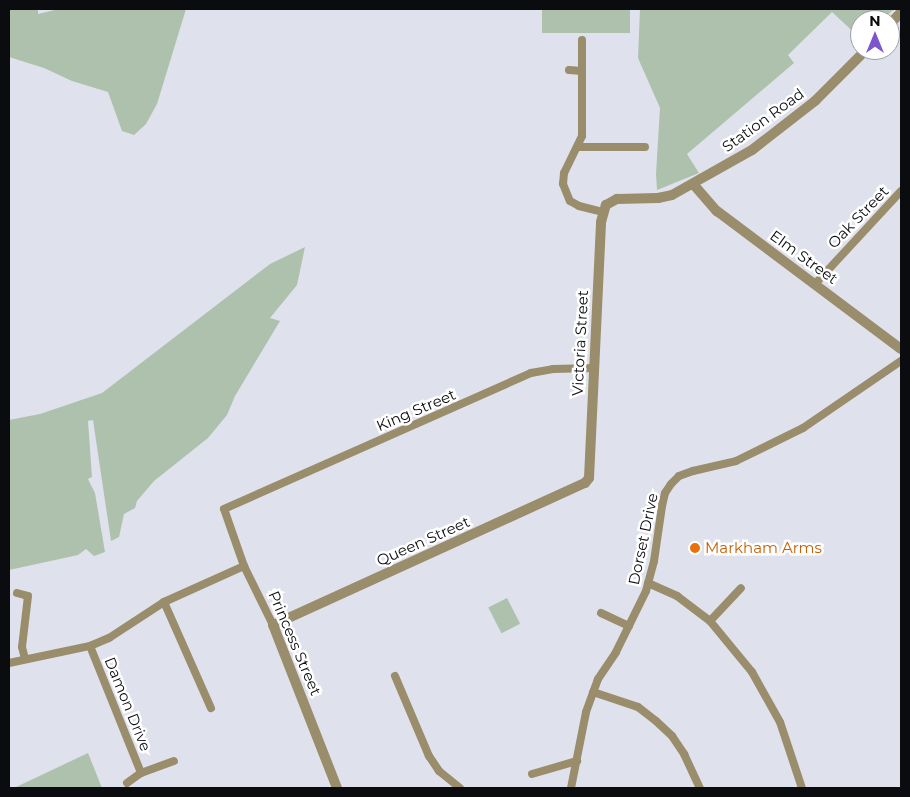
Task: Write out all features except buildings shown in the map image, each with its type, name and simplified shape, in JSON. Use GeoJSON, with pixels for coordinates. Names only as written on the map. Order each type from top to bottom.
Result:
{"type":"FeatureCollection","features":[{"type":"Feature","properties":{"kind":"street"},"geometry":{"type":"LineString","coordinates":[[582,40],[582,136],[564,173],[565,193],[570,201],[579,206],[605,208]]}},
{"type":"Feature","properties":{"kind":"street","name":"Station Road"},"geometry":{"type":"LineString","coordinates":[[605,208],[617,199],[658,198],[694,185],[752,150],[815,101],[856,60]]}},
{"type":"Feature","properties":{"kind":"street"},"geometry":{"type":"LineString","coordinates":[[569,70],[582,71]]}},
{"type":"Feature","properties":{"kind":"street"},"geometry":{"type":"LineString","coordinates":[[578,147],[645,147]]}},
{"type":"Feature","properties":{"kind":"street","name":"Elm Street"},"geometry":{"type":"LineString","coordinates":[[694,185],[706,202],[717,212],[901,349]]}},
{"type":"Feature","properties":{"kind":"street","name":"Oak Street"},"geometry":{"type":"LineString","coordinates":[[815,284],[901,191]]}},
{"type":"Feature","properties":{"kind":"street","name":"Victoria Street"},"geometry":{"type":"LineString","coordinates":[[585,483],[589,478],[594,368],[605,208]]}},
{"type":"Feature","properties":{"kind":"street","name":"Dorset Drive"},"geometry":{"type":"LineString","coordinates":[[572,788],[586,712],[593,692],[598,679],[630,626],[648,583],[654,561],[665,493],[679,476],[736,461],[802,428],[901,361]]}},
{"type":"Feature","properties":{"kind":"street","name":"King Street"},"geometry":{"type":"LineString","coordinates":[[224,509],[531,373],[553,369],[594,368]]}},
{"type":"Feature","properties":{"kind":"street","name":"Queen Street"},"geometry":{"type":"LineString","coordinates":[[273,625],[585,483]]}},
{"type":"Feature","properties":{"kind":"street","name":"Princess Street"},"geometry":{"type":"LineString","coordinates":[[224,509],[244,566],[273,625],[338,788]]}},
{"type":"Feature","properties":{"kind":"street"},"geometry":{"type":"LineString","coordinates":[[9,663],[90,646],[109,638],[164,602],[244,566]]}},
{"type":"Feature","properties":{"kind":"street"},"geometry":{"type":"LineString","coordinates":[[648,583],[677,596],[710,621],[732,647],[764,692],[780,722],[802,788]]}},
{"type":"Feature","properties":{"kind":"street"},"geometry":{"type":"LineString","coordinates":[[710,621],[741,588]]}},
{"type":"Feature","properties":{"kind":"street"},"geometry":{"type":"LineString","coordinates":[[17,593],[28,596],[22,647],[25,659]]}},
{"type":"Feature","properties":{"kind":"street"},"geometry":{"type":"LineString","coordinates":[[164,602],[211,708]]}},
{"type":"Feature","properties":{"kind":"street"},"geometry":{"type":"LineString","coordinates":[[601,613],[630,626]]}},
{"type":"Feature","properties":{"kind":"street","name":"Damon Drive"},"geometry":{"type":"LineString","coordinates":[[90,646],[141,773]]}},
{"type":"Feature","properties":{"kind":"street"},"geometry":{"type":"LineString","coordinates":[[395,676],[429,756],[439,771],[460,788]]}},
{"type":"Feature","properties":{"kind":"street"},"geometry":{"type":"LineString","coordinates":[[593,692],[638,707],[656,721],[672,736],[684,754],[700,788]]}},
{"type":"Feature","properties":{"kind":"street","name":"Damon Drive"},"geometry":{"type":"LineString","coordinates":[[127,783],[141,773],[174,761]]}},
{"type":"Feature","properties":{"kind":"street"},"geometry":{"type":"LineString","coordinates":[[532,774],[577,761]]}},
{"type":"Feature","properties":{"kind":"green space"},"geometry":{"type":"Polygon","coordinates":[[[9,9],[38,9],[38,14],[59,9],[186,9],[157,104],[146,124],[134,135],[122,131],[108,92],[72,81],[44,68],[9,57],[9,9]]]}},
{"type":"Feature","properties":{"kind":"green space"},"geometry":{"type":"Polygon","coordinates":[[[542,9],[630,9],[630,33],[542,33],[542,9]]]}},
{"type":"Feature","properties":{"kind":"green space"},"geometry":{"type":"Polygon","coordinates":[[[640,9],[894,9],[850,10],[850,29],[832,12],[788,55],[794,63],[687,154],[699,173],[657,190],[656,174],[660,108],[638,58],[640,9]]]}},
{"type":"Feature","properties":{"kind":"green space"},"geometry":{"type":"Polygon","coordinates":[[[305,247],[297,285],[270,318],[280,321],[235,396],[227,415],[208,438],[154,481],[137,501],[135,508],[124,514],[119,537],[111,541],[93,420],[88,421],[92,477],[88,479],[95,493],[105,552],[94,556],[86,549],[78,555],[9,570],[9,420],[40,414],[102,393],[270,264],[305,247]]]}},
{"type":"Feature","properties":{"kind":"green space"},"geometry":{"type":"Polygon","coordinates":[[[507,598],[520,624],[501,633],[488,608],[507,598]]]}},
{"type":"Feature","properties":{"kind":"green space"},"geometry":{"type":"Polygon","coordinates":[[[88,753],[102,788],[14,788],[88,753]]]}},
{"type":"Feature","properties":{"kind":"place","name":"Markham Arms"},"geometry":{"type":"Point","coordinates":[695,548]}}]}
